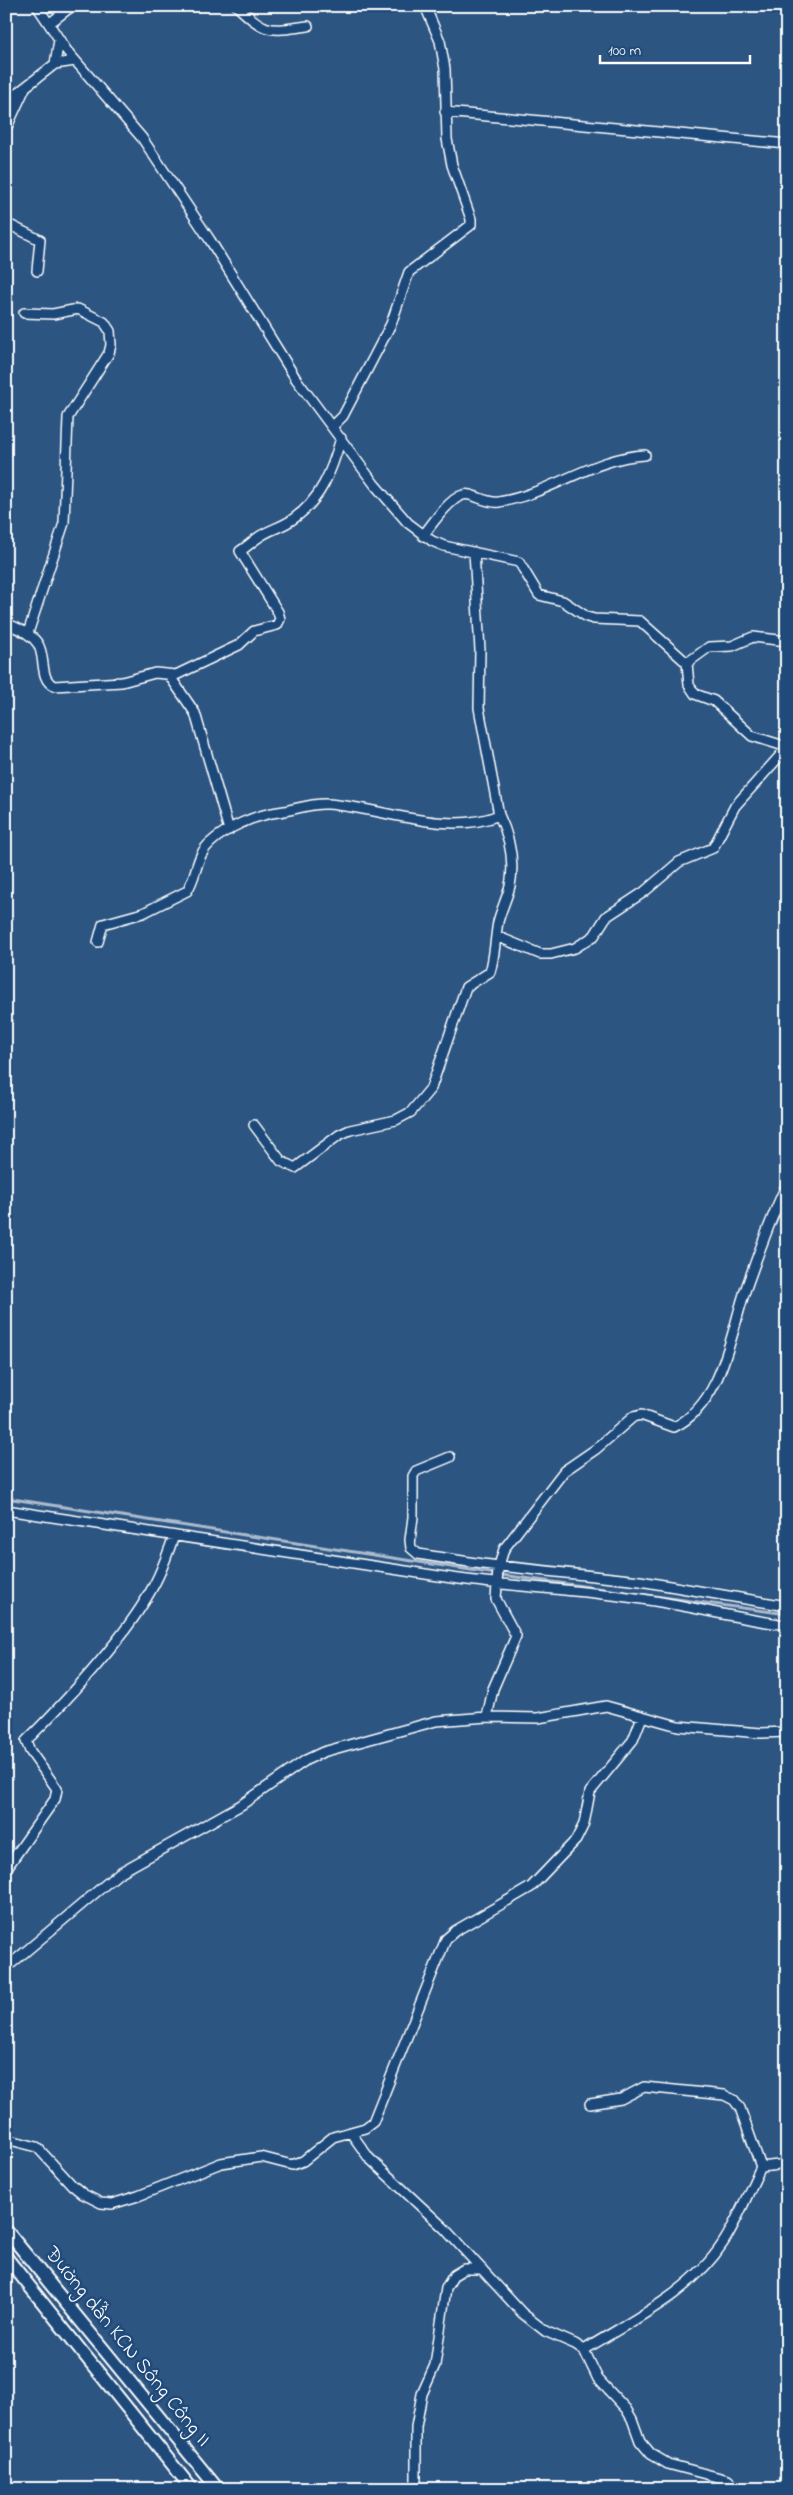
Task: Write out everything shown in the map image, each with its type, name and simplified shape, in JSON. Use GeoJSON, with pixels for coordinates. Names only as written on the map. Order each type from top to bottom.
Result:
{"type":"FeatureCollection","features":[{"type":"Feature","properties":{"kind":"street"},"geometry":{"type":"LineString","coordinates":[[37,6],[75,61],[142,138],[210,240],[289,369],[375,485],[408,523],[423,536],[444,546],[519,562],[539,595],[563,601],[587,617],[640,621],[687,663],[689,685],[695,694],[714,702],[752,736],[784,746],[786,749],[740,799],[713,848],[679,862],[644,892],[606,917],[588,941],[562,952],[540,954],[496,936]]}},
{"type":"Feature","properties":{"kind":"street"},"geometry":{"type":"LineString","coordinates":[[50,23],[72,6]]}},
{"type":"Feature","properties":{"kind":"street"},"geometry":{"type":"LineString","coordinates":[[238,6],[257,25],[266,29],[308,26]]}},
{"type":"Feature","properties":{"kind":"street"},"geometry":{"type":"LineString","coordinates":[[333,426],[343,416],[391,324],[409,272],[471,225],[471,219],[452,165],[447,140],[445,69],[440,41],[425,6]]}},
{"type":"Feature","properties":{"kind":"street"},"geometry":{"type":"LineString","coordinates":[[55,64],[59,40]]}},
{"type":"Feature","properties":{"kind":"street"},"geometry":{"type":"LineString","coordinates":[[6,102],[55,64],[75,61]]}},
{"type":"Feature","properties":{"kind":"street"},"geometry":{"type":"LineString","coordinates":[[6,129],[25,87]]}},
{"type":"Feature","properties":{"kind":"street"},"geometry":{"type":"LineString","coordinates":[[445,112],[787,144]]}},
{"type":"Feature","properties":{"kind":"street"},"geometry":{"type":"LineString","coordinates":[[6,223],[40,240],[37,271]]}},
{"type":"Feature","properties":{"kind":"street"},"geometry":{"type":"LineString","coordinates":[[24,314],[53,314],[78,309],[104,322],[110,331],[111,344],[109,353],[68,418],[64,523],[28,633]]}},
{"type":"Feature","properties":{"kind":"street"},"geometry":{"type":"LineString","coordinates":[[6,623],[28,633],[39,645],[46,679],[54,686],[122,682],[154,673],[168,675],[183,673],[239,644],[254,631],[277,624],[280,619],[278,612],[240,551],[261,536],[287,523],[301,513],[325,484],[331,472],[341,438]]}},
{"type":"Feature","properties":{"kind":"street"},"geometry":{"type":"LineString","coordinates":[[423,536],[446,508],[460,495],[465,494],[487,502],[498,502],[530,494],[609,461],[645,455]]}},
{"type":"Feature","properties":{"kind":"street"},"geometry":{"type":"LineString","coordinates":[[254,1125],[281,1161],[295,1168],[338,1135],[357,1128],[396,1120],[411,1112],[431,1088],[466,987],[490,972],[499,920],[510,886],[512,866],[511,849],[506,830],[499,815],[479,708],[480,650],[474,552]]}},
{"type":"Feature","properties":{"kind":"street"},"geometry":{"type":"LineString","coordinates":[[687,663],[709,647],[732,646],[753,637],[787,641]]}},
{"type":"Feature","properties":{"kind":"street"},"geometry":{"type":"LineString","coordinates":[[168,675],[195,713],[229,830]]}},
{"type":"Feature","properties":{"kind":"street"},"geometry":{"type":"LineString","coordinates":[[98,942],[103,924],[143,913],[187,890],[204,849],[229,830],[270,813],[322,804],[450,823],[483,821],[499,815]]}},
{"type":"Feature","properties":{"kind":"street"},"geometry":{"type":"LineString","coordinates":[[488,1717],[493,1689],[516,1636],[498,1606],[498,1574],[508,1542],[571,1466],[596,1449],[633,1416],[641,1415],[674,1427],[701,1405],[722,1370],[766,1230],[787,1184]]}},
{"type":"Feature","properties":{"kind":"street"},"geometry":{"type":"LineString","coordinates":[[450,1457],[416,1472],[413,1476],[413,1517],[410,1540],[411,1548],[418,1554],[482,1564],[498,1574],[558,1588],[643,1599],[787,1625]]}},
{"type":"Feature","properties":{"kind":"street"},"geometry":{"type":"LineString","coordinates":[[6,1510],[264,1552],[498,1574],[640,1582],[787,1606]]}},
{"type":"Feature","properties":{"kind":"street"},"geometry":{"type":"LineString","coordinates":[[6,1869],[55,1799],[57,1789],[30,1751],[26,1741],[54,1714],[123,1632],[155,1584],[174,1536]]}},
{"type":"Feature","properties":{"kind":"street"},"geometry":{"type":"LineString","coordinates":[[6,1968],[119,1873],[241,1805],[306,1760],[323,1752],[436,1721],[488,1717],[538,1718],[606,1706],[642,1717],[689,1727],[761,1733],[787,1732]]}},
{"type":"Feature","properties":{"kind":"street"},"geometry":{"type":"LineString","coordinates":[[6,2139],[38,2147],[72,2185],[83,2194],[101,2203],[112,2204],[138,2196],[221,2163],[261,2157],[292,2165],[303,2161],[333,2137],[341,2133],[351,2133],[365,2128],[373,2122],[446,1939],[455,1930],[531,1887],[576,1840],[584,1824],[590,1792],[633,1740],[642,1717]]}},
{"type":"Feature","properties":{"kind":"street"},"geometry":{"type":"LineString","coordinates":[[584,2350],[663,2302],[705,2264],[723,2244],[761,2168],[740,2108],[734,2100],[724,2096],[644,2087],[621,2099],[590,2104]]}},
{"type":"Feature","properties":{"kind":"street"},"geometry":{"type":"LineString","coordinates":[[351,2133],[369,2158],[389,2179],[444,2228],[522,2313],[545,2332],[575,2344],[584,2350],[598,2379],[626,2409],[640,2441],[651,2454],[668,2464],[728,2480],[737,2489]]}},
{"type":"Feature","properties":{"kind":"street"},"geometry":{"type":"LineString","coordinates":[[761,2168],[787,2164]]}},
{"type":"Feature","properties":{"kind":"street","name":"Đường dẫn KCN Sông Công II"},"geometry":{"type":"LineString","coordinates":[[6,2230],[218,2489]]}},
{"type":"Feature","properties":{"kind":"street","name":"Đường dẫn KCN Sông Công II"},"geometry":{"type":"LineString","coordinates":[[6,2257],[192,2489]]}},
{"type":"Feature","properties":{"kind":"street"},"geometry":{"type":"LineString","coordinates":[[416,2489],[416,2427],[422,2394],[435,2365],[446,2288],[454,2275],[464,2269],[482,2269]]}},
{"type":"Feature","properties":{"kind":"waterway"},"geometry":{"type":"LineString","coordinates":[[6,1498],[509,1576],[787,1614]]}}]}
